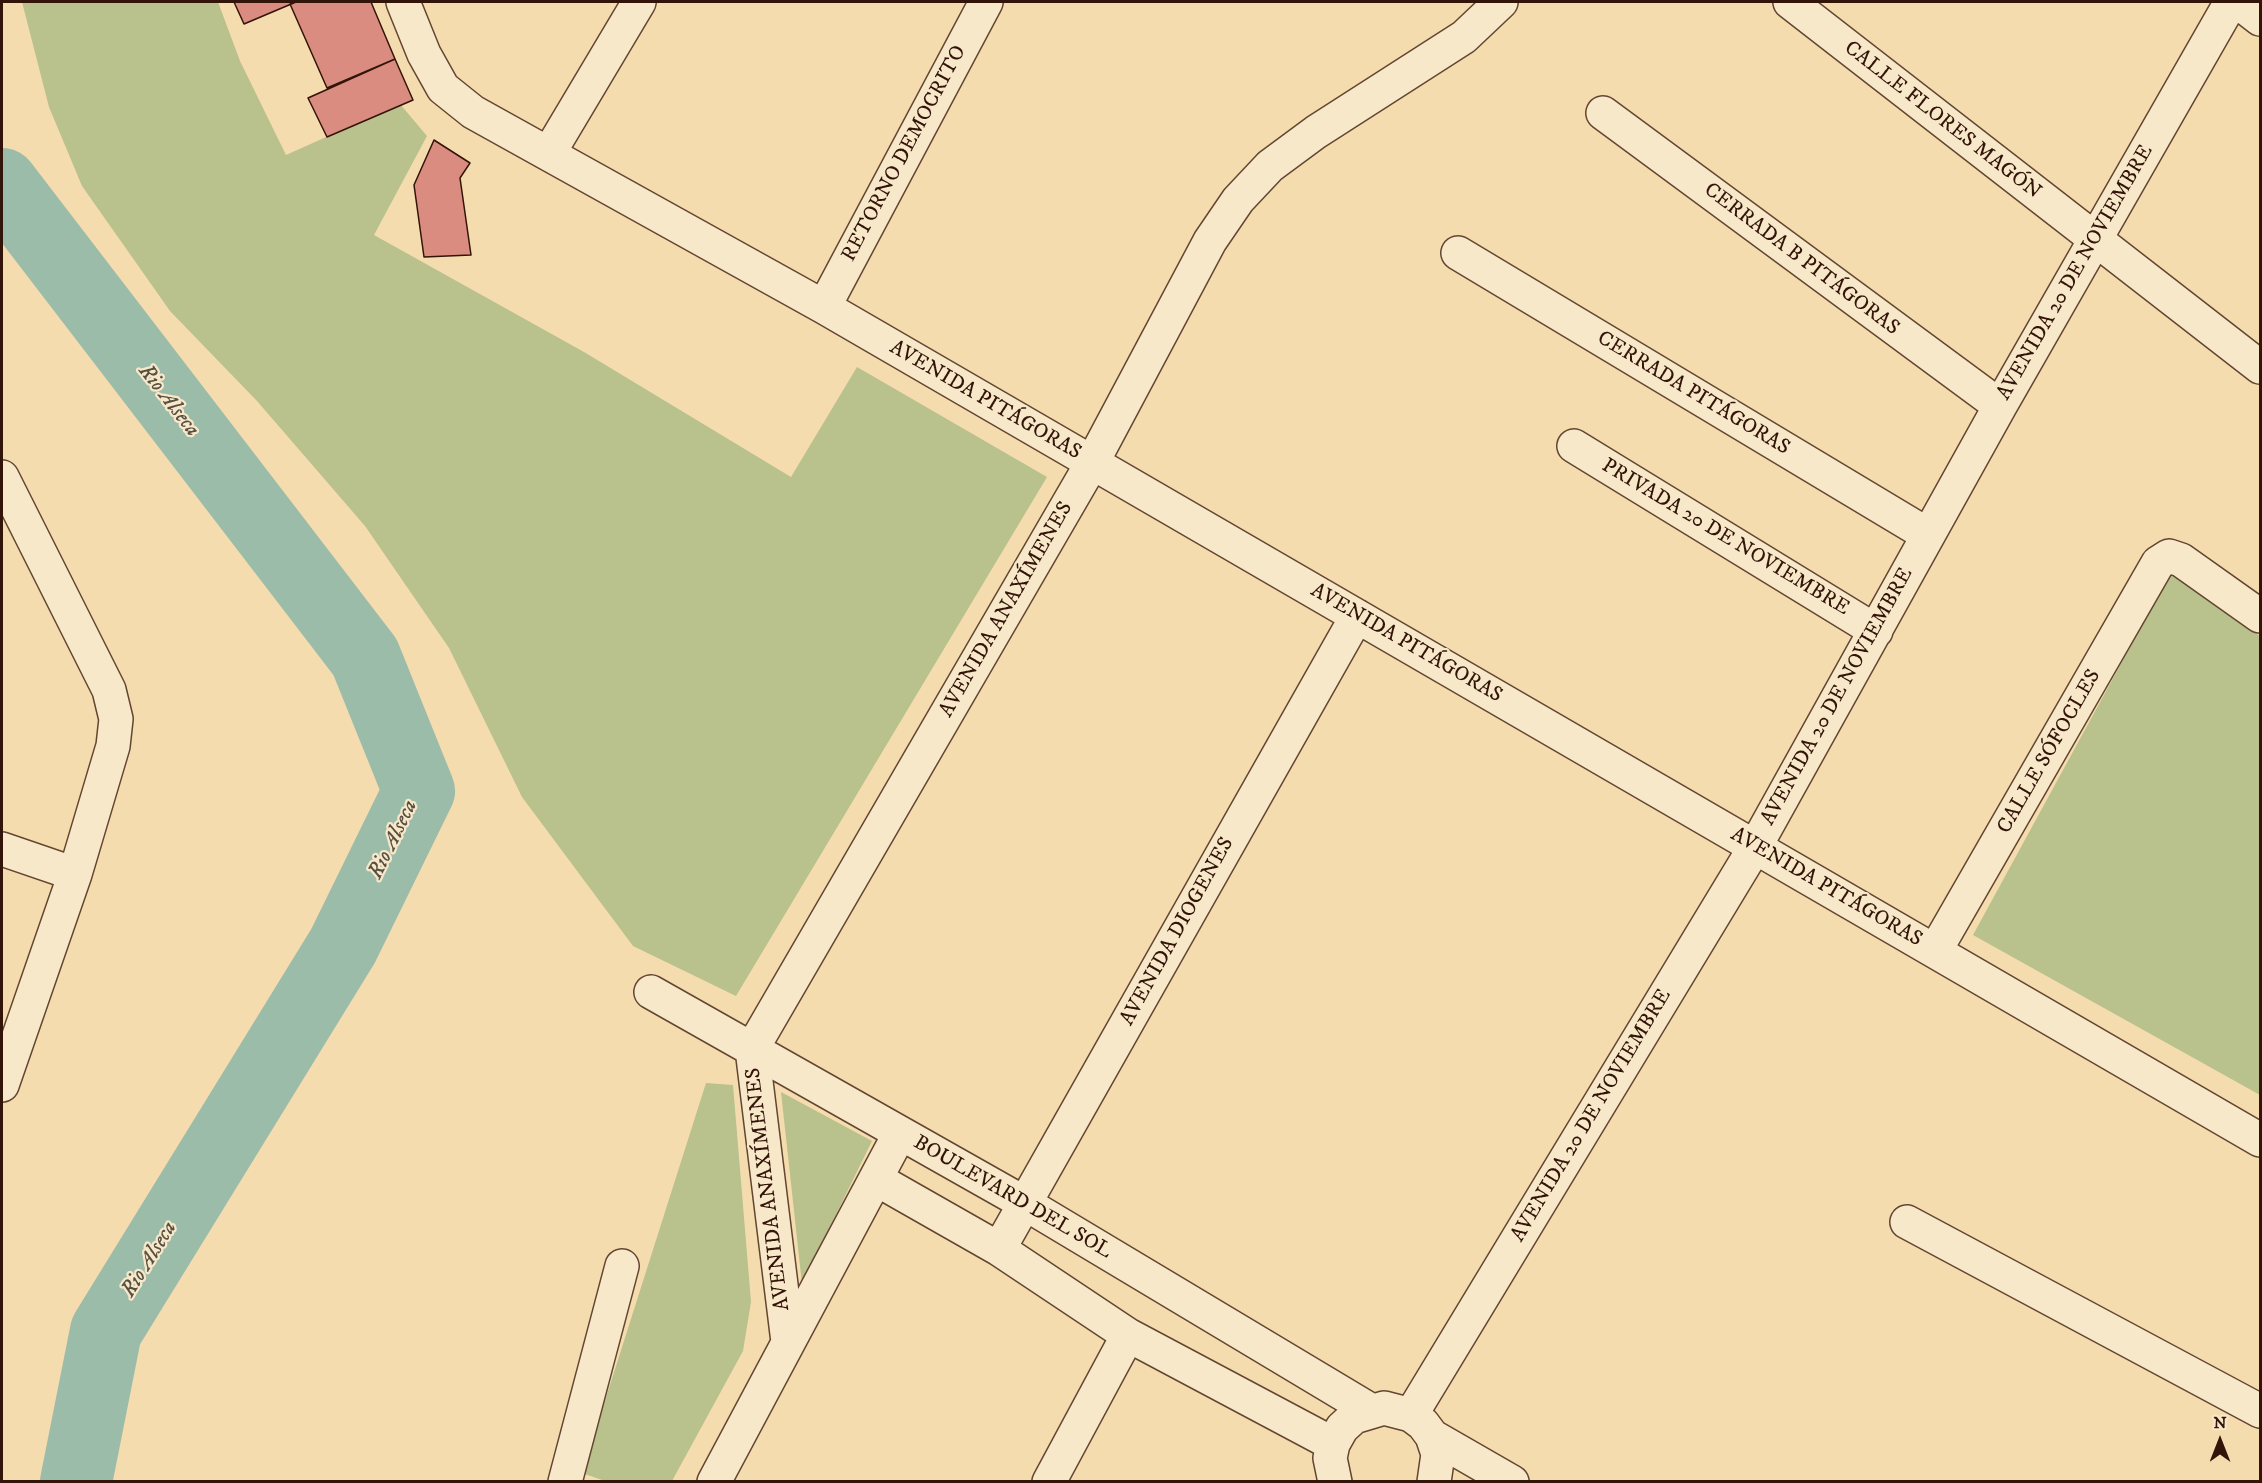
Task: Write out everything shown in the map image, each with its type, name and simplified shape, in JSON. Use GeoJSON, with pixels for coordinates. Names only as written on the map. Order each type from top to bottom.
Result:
{"type":"FeatureCollection","features":[{"type":"Feature","properties":{"kind":"street","name":"AVENIDA PITÁGORAS"},"geometry":{"type":"LineString","coordinates":[[403,2],[424,54],[443,88],[472,112],[824,307],[2260,1140]]}},
{"type":"Feature","properties":{"kind":"street"},"geometry":{"type":"LineString","coordinates":[[549,153],[639,2]]}},
{"type":"Feature","properties":{"kind":"street","name":"RETORNO DEMOCRITO"},"geometry":{"type":"LineString","coordinates":[[824,307],[986,2]]}},
{"type":"Feature","properties":{"kind":"street","name":"AVENIDA ANAXÍMENES"},"geometry":{"type":"LineString","coordinates":[[788,1342],[752,1049],[1092,463],[1210,241],[1238,200],[1270,166],[1316,132],[1464,37],[1501,2]]}},
{"type":"Feature","properties":{"kind":"street","name":"CALLE FLORES MAGÓN"},"geometry":{"type":"LineString","coordinates":[[1790,2],[2260,367]]}},
{"type":"Feature","properties":{"kind":"street","name":"AVENIDA 20 DE NOVIEMBRE"},"geometry":{"type":"LineString","coordinates":[[1421,1426],[1755,847],[2000,406],[2231,2]]}},
{"type":"Feature","properties":{"kind":"street"},"geometry":{"type":"LineString","coordinates":[[2238,2],[2260,19]]}},
{"type":"Feature","properties":{"kind":"street","name":"CERRADA B PITÁGORAS"},"geometry":{"type":"LineString","coordinates":[[1603,113],[2000,406]]}},
{"type":"Feature","properties":{"kind":"street","name":"CERRADA PITÁGORAS"},"geometry":{"type":"LineString","coordinates":[[1458,253],[1928,535]]}},
{"type":"Feature","properties":{"kind":"street","name":"PRIVADA 20 DE NOVIEMBRE"},"geometry":{"type":"LineString","coordinates":[[1574,446],[1876,631]]}},
{"type":"Feature","properties":{"kind":"street"},"geometry":{"type":"LineString","coordinates":[[2,477],[109,690],[116,719],[113,746],[75,874],[2,1085]]}},
{"type":"Feature","properties":{"kind":"street","name":"CALLE SÓFOCLES"},"geometry":{"type":"LineString","coordinates":[[1935,951],[2158,563],[2169,556],[2181,560],[2260,616]]}},
{"type":"Feature","properties":{"kind":"street","name":"AVENIDA DIOGENES"},"geometry":{"type":"LineString","coordinates":[[999,1249],[1357,616]]}},
{"type":"Feature","properties":{"kind":"street"},"geometry":{"type":"LineString","coordinates":[[2,849],[75,874]]}},
{"type":"Feature","properties":{"kind":"street","name":"BOULEVARD DEL SOL"},"geometry":{"type":"LineString","coordinates":[[651,992],[1026,1204],[1370,1410]]}},
{"type":"Feature","properties":{"kind":"street","name":"AVENIDA ANAXÍMENES"},"geometry":{"type":"LineString","coordinates":[[714,1482],[900,1133]]}},
{"type":"Feature","properties":{"kind":"street"},"geometry":{"type":"LineString","coordinates":[[876,1179],[999,1249],[1128,1335],[1334,1444]]}},
{"type":"Feature","properties":{"kind":"street"},"geometry":{"type":"LineString","coordinates":[[1907,1222],[2260,1411]]}},
{"type":"Feature","properties":{"kind":"street"},"geometry":{"type":"LineString","coordinates":[[565,1482],[622,1266]]}},
{"type":"Feature","properties":{"kind":"street"},"geometry":{"type":"LineString","coordinates":[[1049,1482],[1128,1335]]}},
{"type":"Feature","properties":{"kind":"street"},"geometry":{"type":"LineString","coordinates":[[1335,1482],[1330,1458],[1342,1428],[1354,1417],[1370,1410],[1398,1409],[1421,1426],[1512,1482]]}},
{"type":"Feature","properties":{"kind":"street"},"geometry":{"type":"LineString","coordinates":[[1421,1426],[1438,1454],[1434,1482]]}},
{"type":"Feature","properties":{"kind":"green space"},"geometry":{"type":"Polygon","coordinates":[[[22,2],[218,2],[240,61],[286,155],[400,104],[427,136],[374,235],[584,352],[791,477],[857,367],[1047,477],[736,996],[633,946],[522,797],[449,648],[365,526],[257,401],[170,311],[82,186],[49,107],[22,2]]]}},
{"type":"Feature","properties":{"kind":"green space"},"geometry":{"type":"Polygon","coordinates":[[[2171,572],[2260,636],[2260,1095],[1973,935],[2171,572]]]}},
{"type":"Feature","properties":{"kind":"green space"},"geometry":{"type":"Polygon","coordinates":[[[706,1083],[733,1085],[751,1302],[743,1351],[672,1481],[605,1481],[582,1473],[706,1083]]]}},
{"type":"Feature","properties":{"kind":"green space"},"geometry":{"type":"Polygon","coordinates":[[[781,1092],[872,1141],[802,1284],[781,1092]]]}},
{"type":"Feature","properties":{"kind":"building"},"geometry":{"type":"Polygon","coordinates":[[[234,2],[296,2],[244,24],[234,2]]]}},
{"type":"Feature","properties":{"kind":"building"},"geometry":{"type":"Polygon","coordinates":[[[296,2],[371,2],[395,59],[327,88],[290,4],[296,2]]]}},
{"type":"Feature","properties":{"kind":"building"},"geometry":{"type":"Polygon","coordinates":[[[395,59],[413,100],[327,137],[308,98],[395,59]]]}},
{"type":"Feature","properties":{"kind":"building"},"geometry":{"type":"Polygon","coordinates":[[[434,140],[470,163],[460,178],[471,255],[424,257],[414,185],[434,140]]]}},
{"type":"Feature","properties":{"kind":"waterway","name":"Rio Alseca"},"geometry":{"type":"LineString","coordinates":[[2,184],[365,657],[419,791],[343,946],[106,1331],[76,1482]]}}]}
